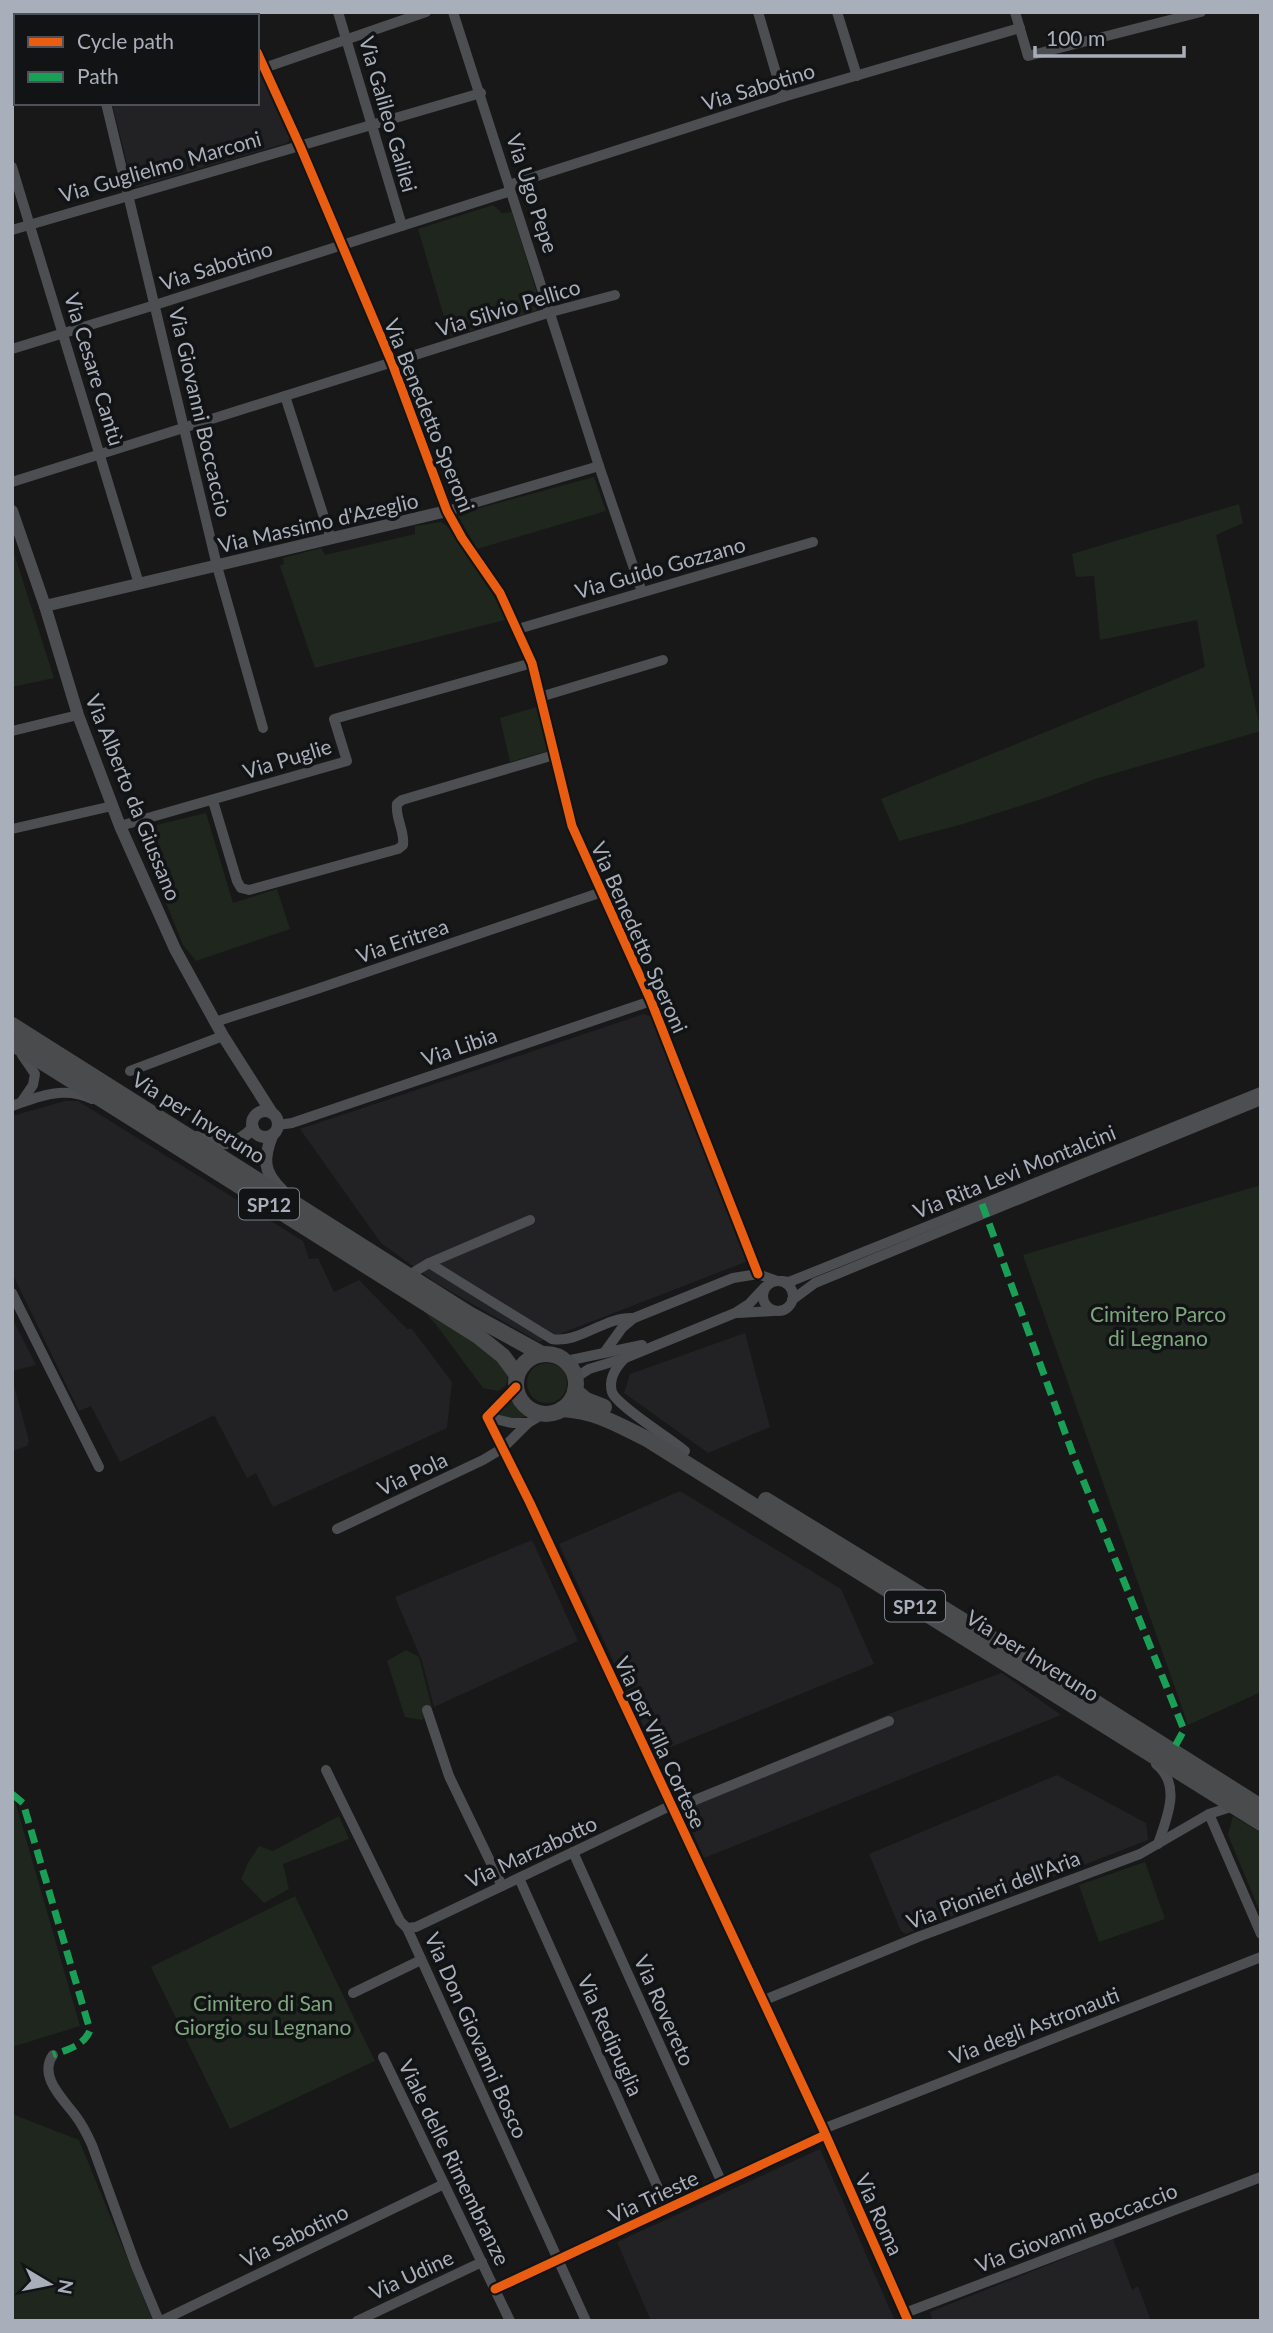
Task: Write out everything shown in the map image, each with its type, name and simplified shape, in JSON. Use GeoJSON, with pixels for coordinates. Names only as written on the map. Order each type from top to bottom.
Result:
{"type":"FeatureCollection","features":[{"type":"Feature","properties":{"kind":"main road","name":"Via per Inveruno"},"geometry":{"type":"LineString","coordinates":[[12,1025],[469,1314],[542,1354]]}},
{"type":"Feature","properties":{"kind":"main road","name":"Via per Inveruno"},"geometry":{"type":"LineString","coordinates":[[12,1043],[478,1336],[503,1356],[517,1381]]}},
{"type":"Feature","properties":{"kind":"main road"},"geometry":{"type":"LineString","coordinates":[[542,1354],[550,1354],[566,1361],[575,1384],[568,1404],[562,1409],[543,1414],[525,1405],[519,1397],[517,1381],[526,1361],[542,1354]]}},
{"type":"Feature","properties":{"kind":"main road","name":"Via per Inveruno"},"geometry":{"type":"LineString","coordinates":[[575,1384],[586,1400],[628,1419],[685,1451],[1060,1680],[1261,1807]]}},
{"type":"Feature","properties":{"kind":"main road","name":"Via per Inveruno"},"geometry":{"type":"LineString","coordinates":[[562,1409],[598,1414],[647,1439],[1261,1823]]}},
{"type":"Feature","properties":{"kind":"street","name":"Via Galileo Galilei"},"geometry":{"type":"LineString","coordinates":[[338,12],[402,226]]}},
{"type":"Feature","properties":{"kind":"street"},"geometry":{"type":"LineString","coordinates":[[264,68],[426,12]]}},
{"type":"Feature","properties":{"kind":"street","name":"Via Ugo Pepe"},"geometry":{"type":"LineString","coordinates":[[453,12],[642,592]]}},
{"type":"Feature","properties":{"kind":"street"},"geometry":{"type":"LineString","coordinates":[[758,12],[783,97]]}},
{"type":"Feature","properties":{"kind":"street"},"geometry":{"type":"LineString","coordinates":[[837,12],[857,76]]}},
{"type":"Feature","properties":{"kind":"street"},"geometry":{"type":"LineString","coordinates":[[1015,12],[1028,56],[1200,12]]}},
{"type":"Feature","properties":{"kind":"street","name":"Via Sabotino"},"geometry":{"type":"LineString","coordinates":[[12,349],[402,226],[783,97],[1020,28]]}},
{"type":"Feature","properties":{"kind":"street","name":"Via Benedetto Speroni"},"geometry":{"type":"LineString","coordinates":[[259,57],[342,244],[447,511],[500,593],[532,663],[572,826],[651,1001],[758,1274]]}},
{"type":"Feature","properties":{"kind":"street","name":"Via Guglielmo Marconi"},"geometry":{"type":"LineString","coordinates":[[12,230],[481,93]]}},
{"type":"Feature","properties":{"kind":"street","name":"Via Giovanni Boccaccio"},"geometry":{"type":"LineString","coordinates":[[106,105],[218,566],[262,728]]}},
{"type":"Feature","properties":{"kind":"street","name":"Via Cesare Cantù"},"geometry":{"type":"LineString","coordinates":[[12,167],[139,584]]}},
{"type":"Feature","properties":{"kind":"street","name":"Via Silvio Pellico"},"geometry":{"type":"LineString","coordinates":[[12,482],[551,312],[615,295]]}},
{"type":"Feature","properties":{"kind":"street"},"geometry":{"type":"LineString","coordinates":[[285,396],[331,539]]}},
{"type":"Feature","properties":{"kind":"street","name":"Via Massimo d'Azeglio"},"geometry":{"type":"LineString","coordinates":[[45,606],[447,511],[599,466]]}},
{"type":"Feature","properties":{"kind":"street","name":"Via Alberto da Giussano"},"geometry":{"type":"LineString","coordinates":[[12,511],[45,606],[78,715],[120,826],[175,949],[223,1036],[272,1113]]}},
{"type":"Feature","properties":{"kind":"street","name":"Via Guido Gozzano"},"geometry":{"type":"LineString","coordinates":[[518,629],[813,542]]}},
{"type":"Feature","properties":{"kind":"street"},"geometry":{"type":"LineString","coordinates":[[540,697],[663,660]]}},
{"type":"Feature","properties":{"kind":"street","name":"Via Puglie"},"geometry":{"type":"LineString","coordinates":[[120,826],[347,761],[334,719],[532,663]]}},
{"type":"Feature","properties":{"kind":"street"},"geometry":{"type":"LineString","coordinates":[[12,731],[78,715]]}},
{"type":"Feature","properties":{"kind":"street"},"geometry":{"type":"LineString","coordinates":[[213,801],[237,881],[241,888],[249,890],[398,849],[403,845],[404,838],[396,810],[397,804],[402,800],[554,755]]}},
{"type":"Feature","properties":{"kind":"street"},"geometry":{"type":"LineString","coordinates":[[12,829],[112,806]]}},
{"type":"Feature","properties":{"kind":"street","name":"Via Eritrea"},"geometry":{"type":"LineString","coordinates":[[215,1022],[601,892]]}},
{"type":"Feature","properties":{"kind":"street","name":"Via Libia"},"geometry":{"type":"LineString","coordinates":[[275,1130],[651,1001]]}},
{"type":"Feature","properties":{"kind":"street"},"geometry":{"type":"LineString","coordinates":[[130,1071],[223,1036]]}},
{"type":"Feature","properties":{"kind":"street"},"geometry":{"type":"LineString","coordinates":[[12,1043],[35,1073],[29,1094],[16,1104]]}},
{"type":"Feature","properties":{"kind":"street","name":"Via Alberto da Giussano"},"geometry":{"type":"LineString","coordinates":[[252,1082],[254,1121]]}},
{"type":"Feature","properties":{"kind":"street"},"geometry":{"type":"LineString","coordinates":[[16,1104],[46,1094],[66,1091],[86,1096],[130,1117]]}},
{"type":"Feature","properties":{"kind":"street","name":"Via Rita Levi Montalcini"},"geometry":{"type":"LineString","coordinates":[[779,1281],[789,1282],[802,1277],[1261,1092]]}},
{"type":"Feature","properties":{"kind":"street","name":"Via Rita Levi Montalcini"},"geometry":{"type":"LineString","coordinates":[[792,1300],[815,1283],[1261,1100]]}},
{"type":"Feature","properties":{"kind":"street"},"geometry":{"type":"LineString","coordinates":[[182,1132],[209,1142],[237,1142],[264,1111],[272,1113],[277,1118],[265,1154],[265,1164],[273,1182],[292,1200]]}},
{"type":"Feature","properties":{"kind":"street"},"geometry":{"type":"LineString","coordinates":[[254,1121],[261,1136],[275,1130]]}},
{"type":"Feature","properties":{"kind":"street"},"geometry":{"type":"LineString","coordinates":[[409,1275],[429,1263],[530,1220]]}},
{"type":"Feature","properties":{"kind":"street"},"geometry":{"type":"LineString","coordinates":[[429,1263],[552,1339],[563,1340],[614,1320],[634,1318],[733,1278],[758,1274],[779,1281],[792,1291],[792,1300],[787,1308],[735,1313]]}},
{"type":"Feature","properties":{"kind":"street"},"geometry":{"type":"LineString","coordinates":[[575,1384],[589,1369],[735,1313],[749,1304],[765,1287],[779,1281]]}},
{"type":"Feature","properties":{"kind":"street"},"geometry":{"type":"LineString","coordinates":[[765,1287],[763,1301],[774,1311]]}},
{"type":"Feature","properties":{"kind":"street"},"geometry":{"type":"LineString","coordinates":[[12,1293],[99,1467]]}},
{"type":"Feature","properties":{"kind":"street"},"geometry":{"type":"LineString","coordinates":[[607,1349],[622,1328],[634,1318]]}},
{"type":"Feature","properties":{"kind":"street"},"geometry":{"type":"LineString","coordinates":[[592,1329],[603,1332],[607,1349]]}},
{"type":"Feature","properties":{"kind":"street"},"geometry":{"type":"LineString","coordinates":[[566,1361],[607,1349],[669,1339]]}},
{"type":"Feature","properties":{"kind":"street","name":"Via per Inveruno"},"geometry":{"type":"LineString","coordinates":[[625,1357],[617,1366],[612,1381],[612,1391],[618,1402],[685,1451]]}},
{"type":"Feature","properties":{"kind":"street"},"geometry":{"type":"LineString","coordinates":[[517,1381],[487,1417],[513,1423],[528,1423]]}},
{"type":"Feature","properties":{"kind":"street"},"geometry":{"type":"LineString","coordinates":[[503,1448],[528,1423],[543,1414]]}},
{"type":"Feature","properties":{"kind":"street","name":"Via per Villa Cortese"},"geometry":{"type":"LineString","coordinates":[[487,1417],[822,2129]]}},
{"type":"Feature","properties":{"kind":"street","name":"Via Pola"},"geometry":{"type":"LineString","coordinates":[[337,1529],[484,1460],[503,1448]]}},
{"type":"Feature","properties":{"kind":"street"},"geometry":{"type":"LineString","coordinates":[[1006,1663],[1022,1678],[1159,1765],[1168,1776],[1170,1789],[1169,1810],[1158,1844]]}},
{"type":"Feature","properties":{"kind":"street"},"geometry":{"type":"LineString","coordinates":[[427,1710],[449,1776],[502,1886]]}},
{"type":"Feature","properties":{"kind":"street","name":"Via Marzabotto"},"geometry":{"type":"LineString","coordinates":[[407,1928],[416,1927],[672,1807],[889,1721]]}},
{"type":"Feature","properties":{"kind":"street","name":"Via Don Giovanni Bosco"},"geometry":{"type":"LineString","coordinates":[[326,1770],[400,1921],[407,1928],[586,2321]]}},
{"type":"Feature","properties":{"kind":"street","name":"Via Pionieri dell'Aria"},"geometry":{"type":"LineString","coordinates":[[762,2001],[918,1937],[1140,1854],[1209,1814],[1234,1805]]}},
{"type":"Feature","properties":{"kind":"street"},"geometry":{"type":"LineString","coordinates":[[1209,1814],[1261,1934]]}},
{"type":"Feature","properties":{"kind":"street","name":"Via Rovereto"},"geometry":{"type":"LineString","coordinates":[[573,1852],[722,2183]]}},
{"type":"Feature","properties":{"kind":"street","name":"Via Redipuglia"},"geometry":{"type":"LineString","coordinates":[[519,1878],[667,2208]]}},
{"type":"Feature","properties":{"kind":"street","name":"Via degli Astronauti"},"geometry":{"type":"LineString","coordinates":[[822,2129],[1261,1957]]}},
{"type":"Feature","properties":{"kind":"street"},"geometry":{"type":"LineString","coordinates":[[353,1993],[422,1960]]}},
{"type":"Feature","properties":{"kind":"street"},"geometry":{"type":"LineString","coordinates":[[53,2055],[49,2062],[51,2080],[92,2145],[136,2266],[160,2321]]}},
{"type":"Feature","properties":{"kind":"street","name":"Viale delle Rimembranze"},"geometry":{"type":"LineString","coordinates":[[383,2057],[510,2321]]}},
{"type":"Feature","properties":{"kind":"street","name":"Via Trieste"},"geometry":{"type":"LineString","coordinates":[[495,2289],[722,2183],[822,2129]]}},
{"type":"Feature","properties":{"kind":"street","name":"Via Roma"},"geometry":{"type":"LineString","coordinates":[[822,2129],[906,2317]]}},
{"type":"Feature","properties":{"kind":"street","name":"Via Giovanni Boccaccio"},"geometry":{"type":"LineString","coordinates":[[906,2317],[1261,2177]]}},
{"type":"Feature","properties":{"kind":"street","name":"Via Sabotino"},"geometry":{"type":"LineString","coordinates":[[160,2321],[444,2184]]}},
{"type":"Feature","properties":{"kind":"street","name":"Via Udine"},"geometry":{"type":"LineString","coordinates":[[357,2321],[482,2262]]}},
{"type":"Feature","properties":{"kind":"shaded area"},"geometry":{"type":"Polygon","coordinates":[[[89,12],[238,14],[90,14],[89,12]]]}},
{"type":"Feature","properties":{"kind":"shaded area"},"geometry":{"type":"Polygon","coordinates":[[[259,66],[290,139],[287,143],[137,187],[132,184],[112,105],[259,105],[259,66]]]}},
{"type":"Feature","properties":{"kind":"shaded area"},"geometry":{"type":"Polygon","coordinates":[[[644,1014],[652,1017],[748,1261],[539,1342],[436,1283],[381,1243],[300,1129],[644,1014]]]}},
{"type":"Feature","properties":{"kind":"shaded area"},"geometry":{"type":"Polygon","coordinates":[[[65,1101],[78,1101],[303,1241],[309,1259],[318,1258],[334,1292],[359,1280],[407,1329],[412,1329],[452,1382],[447,1428],[273,1507],[256,1473],[247,1478],[214,1415],[120,1462],[91,1406],[79,1411],[12,1273],[12,1116],[65,1101]]]}},
{"type":"Feature","properties":{"kind":"shaded area"},"geometry":{"type":"Polygon","coordinates":[[[14,1322],[36,1365],[12,1371],[12,1323],[14,1322]]]}},
{"type":"Feature","properties":{"kind":"shaded area"},"geometry":{"type":"Polygon","coordinates":[[[745,1333],[770,1427],[708,1453],[624,1393],[630,1374],[745,1333]]]}},
{"type":"Feature","properties":{"kind":"shaded area"},"geometry":{"type":"Polygon","coordinates":[[[12,1378],[29,1441],[27,1446],[12,1451],[12,1378]]]}},
{"type":"Feature","properties":{"kind":"shaded area"},"geometry":{"type":"Polygon","coordinates":[[[680,1491],[841,1589],[874,1664],[656,1753],[559,1544],[680,1491]]]}},
{"type":"Feature","properties":{"kind":"shaded area"},"geometry":{"type":"Polygon","coordinates":[[[532,1540],[578,1641],[434,1707],[422,1661],[395,1597],[532,1540]]]}},
{"type":"Feature","properties":{"kind":"shaded area"},"geometry":{"type":"Polygon","coordinates":[[[1002,1673],[1061,1715],[704,1858],[679,1802],[894,1712],[1002,1673]]]}},
{"type":"Feature","properties":{"kind":"shaded area"},"geometry":{"type":"Polygon","coordinates":[[[1057,1775],[1146,1823],[1148,1840],[906,1934],[901,1931],[869,1854],[1057,1775]]]}},
{"type":"Feature","properties":{"kind":"shaded area"},"geometry":{"type":"Polygon","coordinates":[[[820,2149],[895,2321],[651,2321],[617,2242],[820,2149]]]}},
{"type":"Feature","properties":{"kind":"shaded area"},"geometry":{"type":"Polygon","coordinates":[[[1113,2239],[1132,2290],[1138,2286],[1151,2321],[933,2321],[930,2312],[1113,2239]]]}},
{"type":"Feature","properties":{"kind":"green space"},"geometry":{"type":"Polygon","coordinates":[[[493,205],[502,213],[512,212],[540,303],[536,311],[450,337],[418,229],[493,205]]]}},
{"type":"Feature","properties":{"kind":"green space"},"geometry":{"type":"Polygon","coordinates":[[[594,477],[606,511],[477,549],[457,514],[594,477]]]}},
{"type":"Feature","properties":{"kind":"green space"},"geometry":{"type":"Polygon","coordinates":[[[1239,504],[1243,523],[1216,535],[1261,731],[1095,779],[963,824],[899,841],[881,799],[1205,667],[1197,620],[1100,640],[1094,576],[1076,577],[1072,554],[1239,504]]]}},
{"type":"Feature","properties":{"kind":"green space"},"geometry":{"type":"Polygon","coordinates":[[[441,522],[448,527],[509,619],[315,668],[280,566],[284,564],[283,558],[321,548],[325,555],[415,534],[415,526],[441,522]]]}},
{"type":"Feature","properties":{"kind":"green space"},"geometry":{"type":"Polygon","coordinates":[[[12,547],[54,678],[12,687],[12,547]]]}},
{"type":"Feature","properties":{"kind":"green space"},"geometry":{"type":"Polygon","coordinates":[[[537,707],[548,751],[510,762],[500,718],[537,707]]]}},
{"type":"Feature","properties":{"kind":"green space"},"geometry":{"type":"Polygon","coordinates":[[[206,813],[233,903],[277,889],[290,929],[196,961],[183,945],[138,833],[140,829],[206,813]]]}},
{"type":"Feature","properties":{"kind":"green space","name":"Cimitero Parco di Legnano"},"geometry":{"type":"Polygon","coordinates":[[[1261,1185],[1261,1692],[1188,1725],[1023,1255],[1261,1185]]]}},
{"type":"Feature","properties":{"kind":"green space"},"geometry":{"type":"Polygon","coordinates":[[[416,1302],[490,1352],[508,1374],[505,1386],[498,1391],[483,1388],[416,1302]]]}},
{"type":"Feature","properties":{"kind":"green space"},"geometry":{"type":"Polygon","coordinates":[[[547,1363],[555,1364],[561,1369],[566,1375],[566,1391],[561,1397],[555,1402],[547,1403],[539,1402],[533,1397],[528,1391],[527,1383],[528,1375],[533,1369],[539,1364],[547,1363]]]}},
{"type":"Feature","properties":{"kind":"green space"},"geometry":{"type":"Polygon","coordinates":[[[513,1397],[521,1408],[531,1414],[514,1418],[496,1413],[513,1397]]]}},
{"type":"Feature","properties":{"kind":"green space"},"geometry":{"type":"Polygon","coordinates":[[[406,1650],[419,1657],[432,1708],[422,1720],[405,1717],[387,1661],[406,1650]]]}},
{"type":"Feature","properties":{"kind":"green space"},"geometry":{"type":"Polygon","coordinates":[[[15,1801],[80,2026],[12,2047],[12,1802],[15,1801]]]}},
{"type":"Feature","properties":{"kind":"green space"},"geometry":{"type":"Polygon","coordinates":[[[339,1816],[349,1839],[283,1864],[289,1889],[264,1903],[241,1879],[259,1846],[273,1851],[339,1816]]]}},
{"type":"Feature","properties":{"kind":"green space"},"geometry":{"type":"Polygon","coordinates":[[[1233,1816],[1261,1833],[1261,1914],[1228,1835],[1233,1816]]]}},
{"type":"Feature","properties":{"kind":"green space"},"geometry":{"type":"Polygon","coordinates":[[[1145,1862],[1165,1919],[1099,1942],[1079,1885],[1145,1862]]]}},
{"type":"Feature","properties":{"kind":"green space","name":"Cimitero di San Giorgio su Legnano"},"geometry":{"type":"Polygon","coordinates":[[[295,1896],[375,2061],[230,2129],[151,1967],[295,1896]]]}},
{"type":"Feature","properties":{"kind":"green space"},"geometry":{"type":"Polygon","coordinates":[[[12,2114],[79,2140],[153,2321],[12,2321],[12,2114]]]}},
{"type":"Feature","properties":{"kind":"marked path"},"geometry":{"type":"LineString","coordinates":[[982,1204],[1075,1460],[1184,1730],[1173,1750]]}},
{"type":"Feature","properties":{"kind":"marked path"},"geometry":{"type":"LineString","coordinates":[[12,1794],[23,1803],[90,2030],[80,2043],[53,2055]]}},
{"type":"Feature","properties":{"kind":"cycle path"},"geometry":{"type":"LineString","coordinates":[[259,56],[392,363],[447,511],[500,593],[532,663],[572,826],[651,1001],[758,1274]]}},
{"type":"Feature","properties":{"kind":"cycle path"},"geometry":{"type":"LineString","coordinates":[[516,1387],[487,1417],[530,1503],[823,2129],[908,2321]]}},
{"type":"Feature","properties":{"kind":"cycle path"},"geometry":{"type":"LineString","coordinates":[[495,2289],[825,2135]]}}]}
